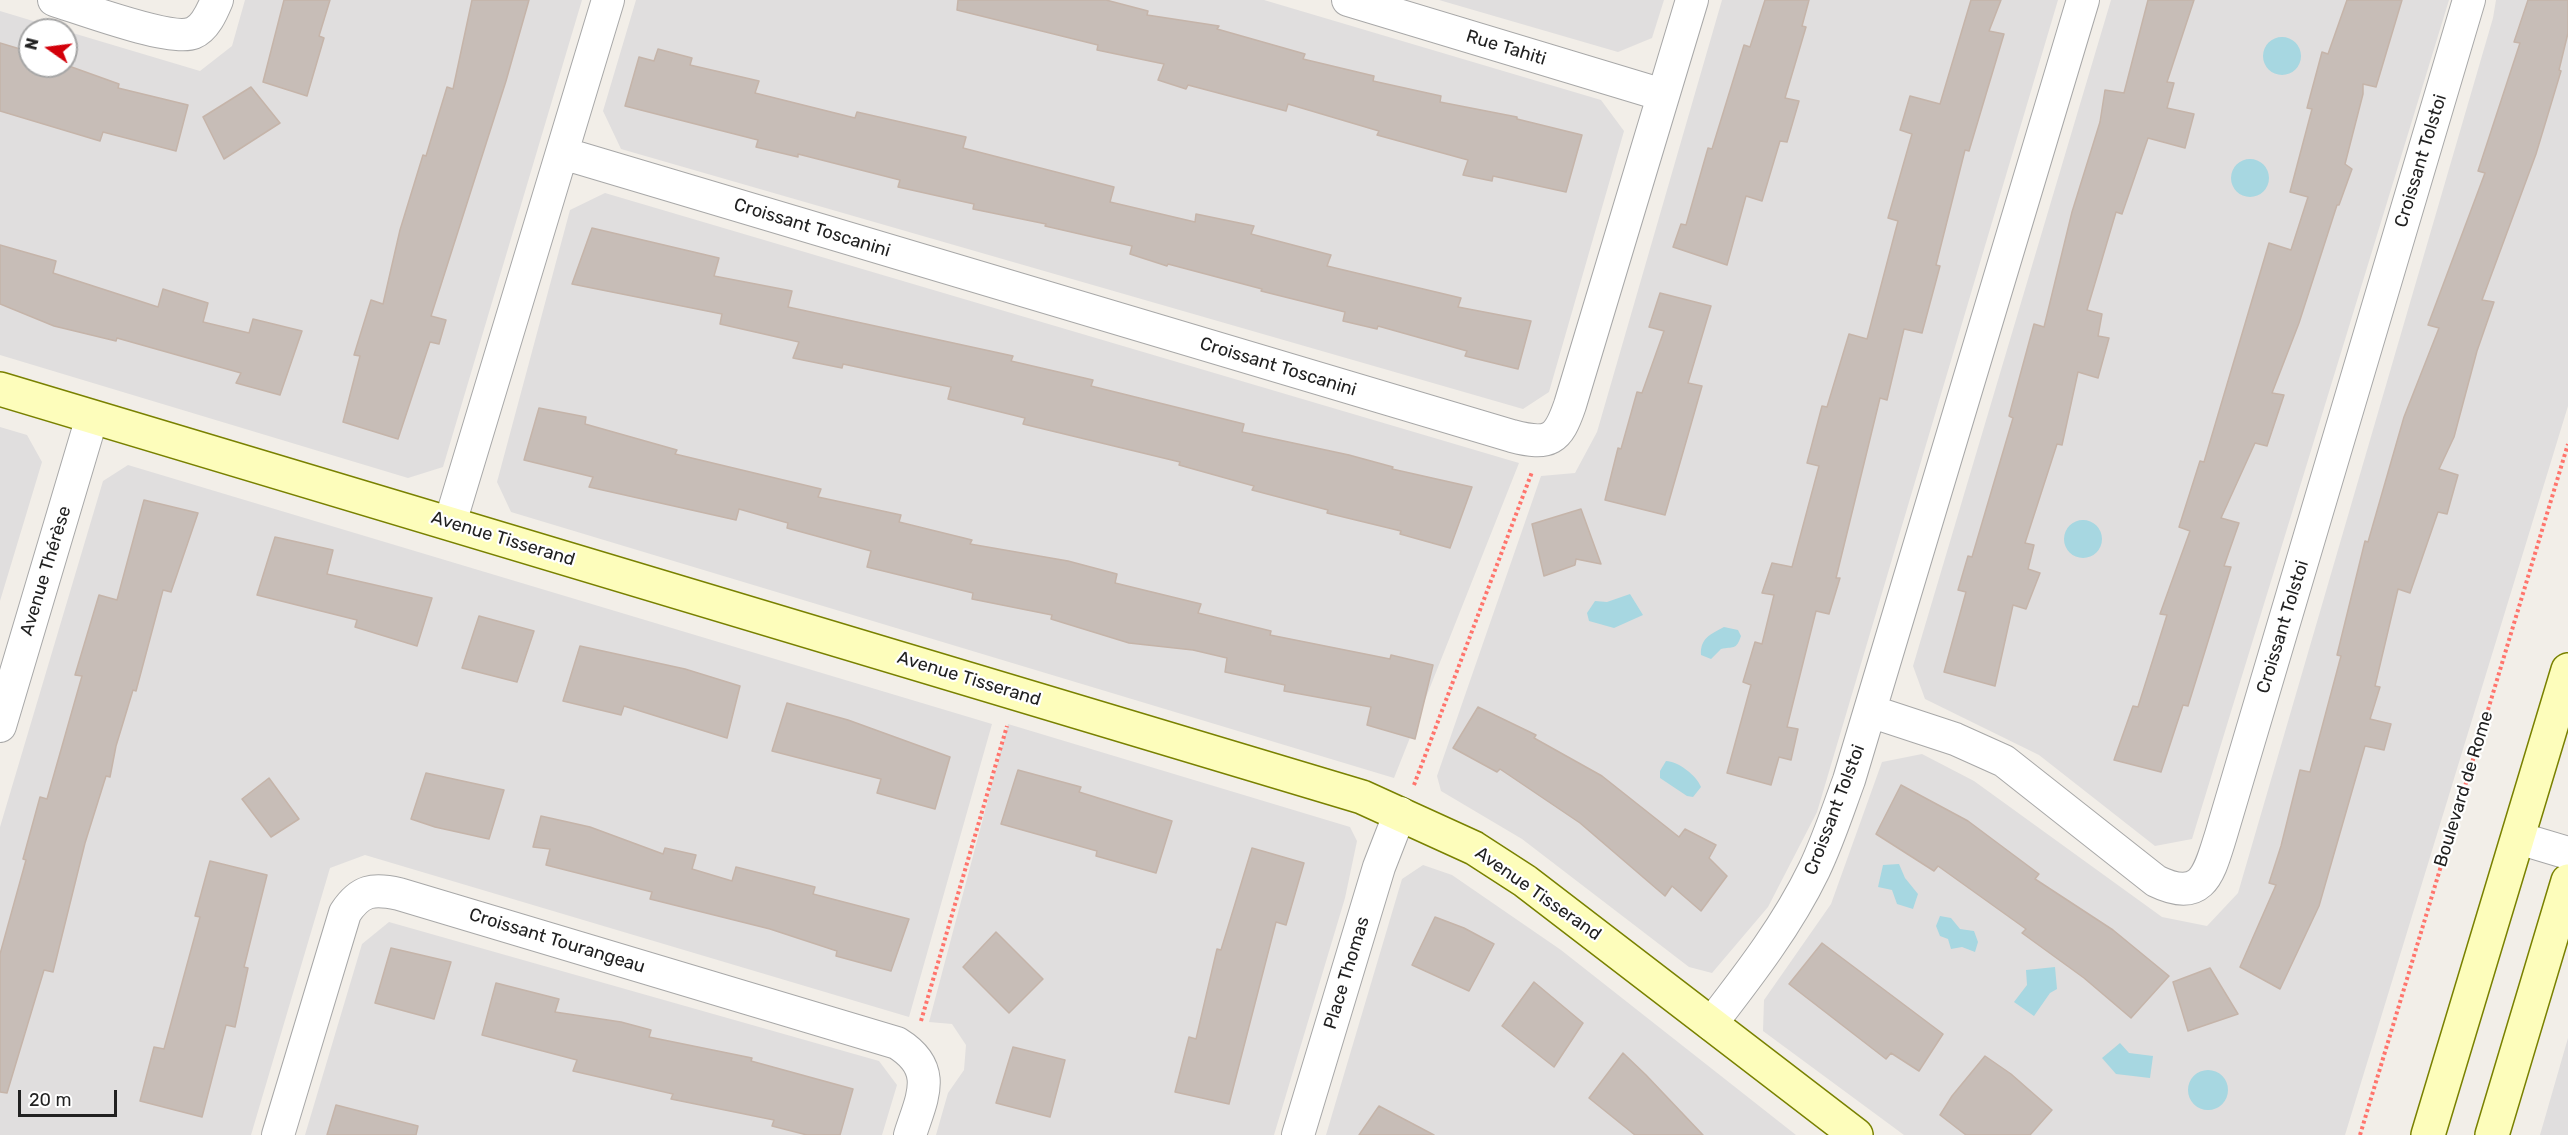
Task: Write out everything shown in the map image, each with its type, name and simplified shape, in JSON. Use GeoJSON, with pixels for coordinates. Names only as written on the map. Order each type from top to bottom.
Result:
{"type":"FeatureCollection","features":[{"type":"Feature","properties":{"kind":"street"},"geometry":{"type":"LineString","coordinates":[[54,0],[161,32],[180,35],[193,33],[205,23],[217,0]]}},
{"type":"Feature","properties":{"kind":"street"},"geometry":{"type":"LineString","coordinates":[[450,523],[608,0]]}},
{"type":"Feature","properties":{"kind":"street","name":"Rue Tahiti"},"geometry":{"type":"LineString","coordinates":[[1348,0],[1664,95]]}},
{"type":"Feature","properties":{"kind":"street","name":"Croissant Toscanini"},"geometry":{"type":"LineString","coordinates":[[562,153],[1512,436],[1540,441],[1552,438],[1560,430],[1570,405],[1692,0]]}},
{"type":"Feature","properties":{"kind":"street","name":"Croissant Tolstoi"},"geometry":{"type":"LineString","coordinates":[[1711,1024],[1780,928],[1813,871],[1850,780],[2083,0]]}},
{"type":"Feature","properties":{"kind":"street","name":"Croissant Tolstoi"},"geometry":{"type":"LineString","coordinates":[[1870,711],[1987,751],[2018,771],[2156,880],[2170,888],[2184,890],[2196,887],[2210,867],[2221,835],[2469,0]]}},
{"type":"Feature","properties":{"kind":"street","name":"Avenue Tisserand"},"geometry":{"type":"LineString","coordinates":[[0,389],[1338,790],[1406,803],[1507,868],[1579,920],[1856,1135]]}},
{"type":"Feature","properties":{"kind":"street","name":"Avenue Thérèse"},"geometry":{"type":"LineString","coordinates":[[0,726],[92,417]]}},
{"type":"Feature","properties":{"kind":"street"},"geometry":{"type":"LineString","coordinates":[[2428,1135],[2568,670]]}},
{"type":"Feature","properties":{"kind":"street","name":"Place Thomas"},"geometry":{"type":"LineString","coordinates":[[1298,1135],[1382,860],[1406,803]]}},
{"type":"Feature","properties":{"kind":"street"},"geometry":{"type":"LineString","coordinates":[[2518,838],[2568,853]]}},
{"type":"Feature","properties":{"kind":"street"},"geometry":{"type":"LineString","coordinates":[[2492,1135],[2568,881]]}},
{"type":"Feature","properties":{"kind":"street","name":"Croissant Tourangeau"},"geometry":{"type":"LineString","coordinates":[[278,1135],[345,913],[352,902],[361,895],[374,891],[388,892],[422,901],[897,1043],[913,1052],[924,1075],[922,1094],[910,1135]]}},
{"type":"Feature","properties":{"kind":"path","name":"Boulevard de Rome"},"geometry":{"type":"LineString","coordinates":[[2360,1135],[2568,444]]}},
{"type":"Feature","properties":{"kind":"path"},"geometry":{"type":"LineString","coordinates":[[1406,803],[1533,469]]}},
{"type":"Feature","properties":{"kind":"path"},"geometry":{"type":"LineString","coordinates":[[920,1024],[1008,722]]}},
{"type":"Feature","properties":{"kind":"shaded area"},"geometry":{"type":"Polygon","coordinates":[[[245,0],[582,0],[443,467],[408,478],[0,355],[0,11],[23,18],[18,18],[18,78],[78,78],[78,35],[200,71],[232,46],[245,0]]]}},
{"type":"Feature","properties":{"kind":"shaded area"},"geometry":{"type":"Polygon","coordinates":[[[636,0],[1264,0],[1601,100],[1624,131],[1549,392],[1523,409],[621,149],[603,111],[636,0]]]}},
{"type":"Feature","properties":{"kind":"shaded area"},"geometry":{"type":"Polygon","coordinates":[[[1439,0],[1664,0],[1652,38],[1618,52],[1439,0]]]}},
{"type":"Feature","properties":{"kind":"shaded area"},"geometry":{"type":"Polygon","coordinates":[[[1722,0],[2058,0],[1817,812],[1768,907],[1712,973],[1689,967],[1522,839],[1441,791],[1437,776],[1541,476],[1575,473],[1597,432],[1722,0]]]}},
{"type":"Feature","properties":{"kind":"shaded area"},"geometry":{"type":"Polygon","coordinates":[[[2111,0],[2449,0],[2192,839],[2155,846],[2039,755],[1925,699],[1913,666],[2111,0]]]}},
{"type":"Feature","properties":{"kind":"shaded area"},"geometry":{"type":"Polygon","coordinates":[[[2496,0],[2568,0],[2568,406],[2345,1135],[1904,1135],[1763,1031],[1764,1000],[1831,904],[1882,762],[1922,754],[1974,781],[2162,917],[2207,926],[2238,893],[2493,18],[2496,0]]]}},
{"type":"Feature","properties":{"kind":"shaded area"},"geometry":{"type":"Polygon","coordinates":[[[605,193],[1519,463],[1394,778],[511,512],[497,482],[570,210],[605,193]]]}},
{"type":"Feature","properties":{"kind":"shaded area"},"geometry":{"type":"Polygon","coordinates":[[[0,427],[27,435],[42,462],[0,601],[0,427]]]}},
{"type":"Feature","properties":{"kind":"shaded area"},"geometry":{"type":"Polygon","coordinates":[[[128,465],[992,724],[909,1017],[365,855],[330,868],[251,1135],[0,1135],[0,827],[103,481],[128,465]]]}},
{"type":"Feature","properties":{"kind":"shaded area"},"geometry":{"type":"Polygon","coordinates":[[[1008,724],[1350,827],[1357,841],[1345,898],[1274,1135],[936,1135],[948,1093],[964,1070],[966,1045],[952,1024],[929,1022],[1008,724]]]}},
{"type":"Feature","properties":{"kind":"shaded area"},"geometry":{"type":"Polygon","coordinates":[[[1423,865],[1452,875],[1561,950],[1796,1135],[1326,1135],[1402,879],[1423,865]]]}},
{"type":"Feature","properties":{"kind":"shaded area"},"geometry":{"type":"Polygon","coordinates":[[[389,922],[879,1061],[897,1085],[882,1135],[305,1135],[362,944],[389,922]]]}},
{"type":"Feature","properties":{"kind":"shaded area"},"geometry":{"type":"Polygon","coordinates":[[[2568,1038],[2568,1135],[2540,1135],[2568,1038]]]}},
{"type":"Feature","properties":{"kind":"water"},"geometry":{"type":"Polygon","coordinates":[[[2282,37],[2296,42],[2301,56],[2296,70],[2282,75],[2268,70],[2263,56],[2268,42],[2282,37]]]}},
{"type":"Feature","properties":{"kind":"water"},"geometry":{"type":"Polygon","coordinates":[[[2250,159],[2257,160],[2263,165],[2268,171],[2268,185],[2263,191],[2257,196],[2250,197],[2243,196],[2237,191],[2232,185],[2231,178],[2232,171],[2237,165],[2243,160],[2250,159]]]}},
{"type":"Feature","properties":{"kind":"water"},"geometry":{"type":"Polygon","coordinates":[[[2083,520],[2090,521],[2096,526],[2101,532],[2101,546],[2096,552],[2090,557],[2083,558],[2076,557],[2070,552],[2065,546],[2064,539],[2065,532],[2070,526],[2076,521],[2083,520]]]}},
{"type":"Feature","properties":{"kind":"water"},"geometry":{"type":"Polygon","coordinates":[[[1630,594],[1643,615],[1614,628],[1589,621],[1587,613],[1595,601],[1607,602],[1630,594]]]}},
{"type":"Feature","properties":{"kind":"water"},"geometry":{"type":"Polygon","coordinates":[[[1724,627],[1738,630],[1741,636],[1737,644],[1734,647],[1721,649],[1711,659],[1701,655],[1704,641],[1724,627]]]}},
{"type":"Feature","properties":{"kind":"water"},"geometry":{"type":"Polygon","coordinates":[[[1666,761],[1681,766],[1696,778],[1701,787],[1693,797],[1687,796],[1660,778],[1660,771],[1666,761]]]}},
{"type":"Feature","properties":{"kind":"water"},"geometry":{"type":"Polygon","coordinates":[[[1899,864],[1905,878],[1918,894],[1913,909],[1897,904],[1892,890],[1878,887],[1883,865],[1899,864]]]}},
{"type":"Feature","properties":{"kind":"water"},"geometry":{"type":"Polygon","coordinates":[[[1940,916],[1951,918],[1960,929],[1974,931],[1978,942],[1975,952],[1962,947],[1951,949],[1948,939],[1940,936],[1936,926],[1940,916]]]}},
{"type":"Feature","properties":{"kind":"water"},"geometry":{"type":"Polygon","coordinates":[[[2055,967],[2057,989],[2050,993],[2034,1016],[2014,1002],[2027,985],[2026,970],[2055,967]]]}},
{"type":"Feature","properties":{"kind":"water"},"geometry":{"type":"Polygon","coordinates":[[[2120,1043],[2129,1053],[2153,1056],[2150,1078],[2116,1074],[2102,1058],[2120,1043]]]}},
{"type":"Feature","properties":{"kind":"water"},"geometry":{"type":"Polygon","coordinates":[[[2208,1070],[2216,1071],[2222,1076],[2227,1082],[2227,1098],[2222,1104],[2216,1109],[2208,1110],[2200,1109],[2194,1104],[2189,1098],[2188,1090],[2189,1082],[2194,1076],[2200,1071],[2208,1070]]]}},
{"type":"Feature","properties":{"kind":"building"},"geometry":{"type":"Polygon","coordinates":[[[284,0],[330,0],[319,36],[324,38],[307,96],[263,82],[284,0]]]}},
{"type":"Feature","properties":{"kind":"building"},"geometry":{"type":"Polygon","coordinates":[[[472,0],[529,0],[506,81],[431,316],[446,320],[439,344],[430,342],[398,439],[343,422],[360,356],[354,355],[371,300],[383,304],[400,230],[423,155],[426,156],[447,87],[453,89],[472,0]]]}},
{"type":"Feature","properties":{"kind":"building"},"geometry":{"type":"Polygon","coordinates":[[[958,0],[1106,0],[1148,11],[1147,15],[1219,26],[1217,29],[1305,54],[1303,59],[1374,76],[1373,81],[1441,96],[1440,102],[1517,117],[1517,119],[1582,135],[1566,192],[1493,176],[1492,181],[1463,175],[1468,160],[1377,135],[1379,131],[1288,104],[1286,111],[1188,85],[1186,89],[1158,80],[1164,64],[1097,50],[1098,45],[957,10],[958,0]]]}},
{"type":"Feature","properties":{"kind":"building"},"geometry":{"type":"Polygon","coordinates":[[[1765,0],[1809,0],[1802,26],[1806,27],[1785,98],[1799,101],[1787,142],[1780,141],[1762,201],[1746,196],[1727,265],[1673,247],[1681,224],[1686,225],[1708,148],[1712,149],[1744,45],[1750,47],[1765,0]]]}},
{"type":"Feature","properties":{"kind":"building"},"geometry":{"type":"Polygon","coordinates":[[[1971,0],[2001,0],[1989,31],[2004,34],[1969,151],[1965,150],[1936,265],[1940,266],[1922,333],[1904,329],[1887,400],[1880,398],[1836,578],[1840,578],[1829,614],[1816,611],[1787,727],[1798,729],[1791,760],[1779,757],[1771,785],[1727,773],[1751,685],[1743,682],[1755,642],[1762,644],[1774,595],[1762,593],[1772,563],[1792,567],[1819,466],[1807,463],[1822,406],[1827,407],[1849,334],[1867,339],[1898,221],[1888,218],[1912,134],[1900,130],[1910,96],[1940,104],[1971,0]]]}},
{"type":"Feature","properties":{"kind":"building"},"geometry":{"type":"Polygon","coordinates":[[[2148,0],[2194,0],[2167,82],[2174,83],[2167,108],[2194,114],[2185,148],[2148,138],[2122,214],[2116,212],[2087,310],[2102,314],[2098,336],[2109,338],[2098,378],[2078,372],[2062,445],[2057,444],[2025,543],[2034,545],[2028,569],[2040,573],[2026,609],[2013,605],[1995,686],[1944,672],[1966,592],[1958,590],[1968,556],[1972,557],[2013,418],[2009,416],[2034,324],[2044,327],[2072,212],[2100,122],[2105,90],[2124,93],[2148,0]]]}},
{"type":"Feature","properties":{"kind":"building"},"geometry":{"type":"Polygon","coordinates":[[[2347,0],[2402,0],[2376,87],[2363,84],[2363,94],[2345,164],[2352,169],[2339,205],[2337,205],[2299,323],[2272,393],[2284,395],[2267,446],[2255,443],[2221,518],[2239,523],[2224,566],[2231,567],[2188,706],[2183,705],[2161,772],[2114,760],[2133,706],[2138,707],[2167,615],[2160,614],[2190,531],[2179,527],[2200,461],[2204,462],[2269,243],[2291,250],[2308,197],[2290,192],[2312,109],[2307,108],[2322,52],[2328,54],[2347,0]]]}},
{"type":"Feature","properties":{"kind":"building"},"geometry":{"type":"Polygon","coordinates":[[[2528,0],[2568,0],[2568,33],[2559,70],[2561,71],[2536,154],[2482,300],[2494,302],[2477,351],[2454,437],[2439,469],[2458,475],[2447,514],[2438,512],[2410,593],[2398,589],[2375,686],[2380,687],[2370,719],[2391,724],[2384,750],[2365,746],[2319,906],[2280,989],[2240,967],[2276,885],[2269,883],[2300,770],[2310,772],[2341,656],[2337,655],[2365,541],[2368,542],[2404,417],[2439,328],[2428,325],[2485,173],[2478,171],[2520,43],[2514,42],[2528,0]]]}},
{"type":"Feature","properties":{"kind":"building"},"geometry":{"type":"Polygon","coordinates":[[[0,43],[18,48],[18,78],[78,78],[78,69],[119,84],[118,88],[188,105],[176,151],[103,132],[100,141],[0,111],[0,43]]]}},
{"type":"Feature","properties":{"kind":"building"},"geometry":{"type":"Polygon","coordinates":[[[658,49],[692,58],[690,65],[759,81],[755,93],[855,118],[857,112],[966,137],[963,148],[1114,187],[1110,202],[1195,222],[1196,214],[1254,226],[1251,234],[1331,255],[1327,266],[1461,298],[1458,307],[1531,321],[1518,369],[1465,356],[1467,351],[1378,326],[1377,329],[1343,321],[1345,312],[1168,264],[1167,266],[1130,254],[1132,246],[1045,226],[1046,224],[973,209],[974,204],[898,187],[900,180],[798,154],[798,157],[756,147],[758,140],[625,106],[639,57],[654,61],[658,49]]]}},
{"type":"Feature","properties":{"kind":"building"},"geometry":{"type":"Polygon","coordinates":[[[251,87],[280,123],[224,159],[203,117],[251,87]]]}},
{"type":"Feature","properties":{"kind":"building"},"geometry":{"type":"Polygon","coordinates":[[[592,228],[719,258],[714,276],[792,291],[788,307],[1013,356],[1011,361],[1093,380],[1091,386],[1244,424],[1242,432],[1349,455],[1393,467],[1392,469],[1472,487],[1450,548],[1400,534],[1401,531],[1327,513],[1328,510],[1252,490],[1254,486],[1179,465],[1180,462],[1023,424],[1025,418],[948,399],[951,387],[843,364],[842,368],[793,358],[799,342],[720,324],[722,314],[572,284],[592,228]]]}},
{"type":"Feature","properties":{"kind":"building"},"geometry":{"type":"Polygon","coordinates":[[[0,245],[56,261],[53,273],[158,307],[163,289],[208,303],[203,322],[249,333],[253,319],[302,331],[280,395],[236,383],[241,373],[117,338],[116,341],[54,326],[0,304],[0,245]]]}},
{"type":"Feature","properties":{"kind":"building"},"geometry":{"type":"Polygon","coordinates":[[[1660,293],[1711,306],[1688,383],[1702,386],[1665,515],[1605,500],[1618,448],[1621,449],[1637,392],[1642,393],[1664,331],[1649,327],[1660,293]]]}},
{"type":"Feature","properties":{"kind":"building"},"geometry":{"type":"Polygon","coordinates":[[[539,408],[586,417],[585,424],[677,450],[675,454],[821,489],[818,497],[901,515],[899,522],[972,540],[970,544],[1068,561],[1117,574],[1115,583],[1201,604],[1198,613],[1271,631],[1270,635],[1390,659],[1391,655],[1433,665],[1415,739],[1367,725],[1371,707],[1284,691],[1285,685],[1225,672],[1227,658],[1193,650],[1129,643],[1051,619],[1052,615],[972,599],[973,593],[867,567],[871,551],[787,528],[788,523],[739,509],[736,520],[589,487],[593,477],[524,460],[539,408]]]}},
{"type":"Feature","properties":{"kind":"building"},"geometry":{"type":"Polygon","coordinates":[[[144,500],[198,513],[171,592],[163,590],[136,691],[133,690],[116,746],[110,777],[106,776],[85,843],[53,972],[44,970],[7,1093],[0,1092],[0,954],[26,860],[23,859],[40,797],[47,799],[82,676],[75,675],[99,595],[117,600],[144,500]]]}},
{"type":"Feature","properties":{"kind":"building"},"geometry":{"type":"Polygon","coordinates":[[[1581,509],[1601,564],[1576,559],[1575,565],[1544,576],[1532,524],[1581,509]]]}},
{"type":"Feature","properties":{"kind":"building"},"geometry":{"type":"Polygon","coordinates":[[[275,537],[333,550],[327,574],[432,598],[417,646],[355,627],[357,620],[257,595],[275,537]]]}},
{"type":"Feature","properties":{"kind":"building"},"geometry":{"type":"Polygon","coordinates":[[[479,616],[534,631],[517,682],[462,668],[479,616]]]}},
{"type":"Feature","properties":{"kind":"building"},"geometry":{"type":"Polygon","coordinates":[[[580,646],[685,669],[740,686],[727,738],[624,706],[621,715],[563,701],[580,646]]]}},
{"type":"Feature","properties":{"kind":"building"},"geometry":{"type":"Polygon","coordinates":[[[787,703],[848,720],[950,757],[935,809],[877,793],[881,779],[772,751],[787,703]]]}},
{"type":"Feature","properties":{"kind":"building"},"geometry":{"type":"Polygon","coordinates":[[[1478,707],[1536,735],[1534,738],[1602,776],[1679,837],[1685,829],[1716,845],[1709,858],[1727,876],[1701,911],[1672,886],[1665,896],[1580,823],[1500,769],[1497,772],[1453,748],[1478,707]]]}},
{"type":"Feature","properties":{"kind":"building"},"geometry":{"type":"Polygon","coordinates":[[[1018,770],[1081,787],[1079,792],[1172,821],[1156,873],[1096,856],[1097,851],[1001,824],[1018,770]]]}},
{"type":"Feature","properties":{"kind":"building"},"geometry":{"type":"Polygon","coordinates":[[[426,773],[504,790],[489,839],[411,819],[426,773]]]}},
{"type":"Feature","properties":{"kind":"building"},"geometry":{"type":"Polygon","coordinates":[[[269,778],[299,819],[271,837],[242,799],[269,778]]]}},
{"type":"Feature","properties":{"kind":"building"},"geometry":{"type":"Polygon","coordinates":[[[1901,785],[1968,821],[2039,874],[2035,879],[2113,930],[2169,976],[2131,1018],[2084,978],[2022,933],[2026,929],[1938,866],[1934,871],[1876,834],[1901,785]]]}},
{"type":"Feature","properties":{"kind":"building"},"geometry":{"type":"Polygon","coordinates":[[[541,816],[590,827],[663,854],[665,848],[696,855],[692,869],[732,881],[736,867],[815,887],[813,894],[909,919],[891,971],[836,956],[837,951],[770,929],[650,899],[652,892],[546,865],[550,849],[533,847],[541,816]]]}},
{"type":"Feature","properties":{"kind":"building"},"geometry":{"type":"Polygon","coordinates":[[[1252,848],[1304,863],[1286,925],[1276,922],[1229,1104],[1175,1092],[1189,1037],[1196,1039],[1217,949],[1221,950],[1252,848]]]}},
{"type":"Feature","properties":{"kind":"building"},"geometry":{"type":"Polygon","coordinates":[[[210,861],[267,875],[244,967],[248,968],[235,1027],[226,1025],[202,1117],[140,1101],[154,1047],[164,1049],[200,917],[195,916],[210,861]]]}},
{"type":"Feature","properties":{"kind":"building"},"geometry":{"type":"Polygon","coordinates":[[[1435,917],[1464,928],[1494,944],[1469,991],[1412,965],[1435,917]]]}},
{"type":"Feature","properties":{"kind":"building"},"geometry":{"type":"Polygon","coordinates":[[[996,932],[1043,979],[1009,1013],[963,967],[996,932]]]}},
{"type":"Feature","properties":{"kind":"building"},"geometry":{"type":"Polygon","coordinates":[[[1822,943],[1943,1034],[1919,1071],[1891,1053],[1886,1059],[1789,984],[1822,943]]]}},
{"type":"Feature","properties":{"kind":"building"},"geometry":{"type":"Polygon","coordinates":[[[391,948],[451,962],[434,1019],[375,1003],[391,948]]]}},
{"type":"Feature","properties":{"kind":"building"},"geometry":{"type":"Polygon","coordinates":[[[2210,968],[2238,1014],[2188,1031],[2173,982],[2210,968]]]}},
{"type":"Feature","properties":{"kind":"building"},"geometry":{"type":"Polygon","coordinates":[[[1534,982],[1583,1023],[1554,1067],[1502,1026],[1534,982]]]}},
{"type":"Feature","properties":{"kind":"building"},"geometry":{"type":"Polygon","coordinates":[[[496,983],[559,999],[555,1012],[621,1022],[651,1030],[649,1037],[752,1058],[751,1061],[853,1089],[840,1135],[807,1135],[772,1126],[774,1120],[671,1099],[673,1094],[573,1071],[577,1060],[482,1035],[496,983]]]}},
{"type":"Feature","properties":{"kind":"building"},"geometry":{"type":"Polygon","coordinates":[[[1013,1047],[1065,1060],[1050,1117],[996,1103],[1013,1047]]]}},
{"type":"Feature","properties":{"kind":"building"},"geometry":{"type":"Polygon","coordinates":[[[1623,1053],[1703,1135],[1635,1135],[1589,1098],[1623,1053]]]}},
{"type":"Feature","properties":{"kind":"building"},"geometry":{"type":"Polygon","coordinates":[[[1985,1056],[2011,1074],[2052,1110],[2030,1135],[1966,1135],[1940,1115],[1952,1096],[1985,1056]]]}},
{"type":"Feature","properties":{"kind":"building"},"geometry":{"type":"Polygon","coordinates":[[[336,1105],[418,1126],[416,1135],[327,1135],[336,1105]]]}},
{"type":"Feature","properties":{"kind":"building"},"geometry":{"type":"Polygon","coordinates":[[[1379,1106],[1434,1135],[1359,1135],[1379,1106]]]}}]}
